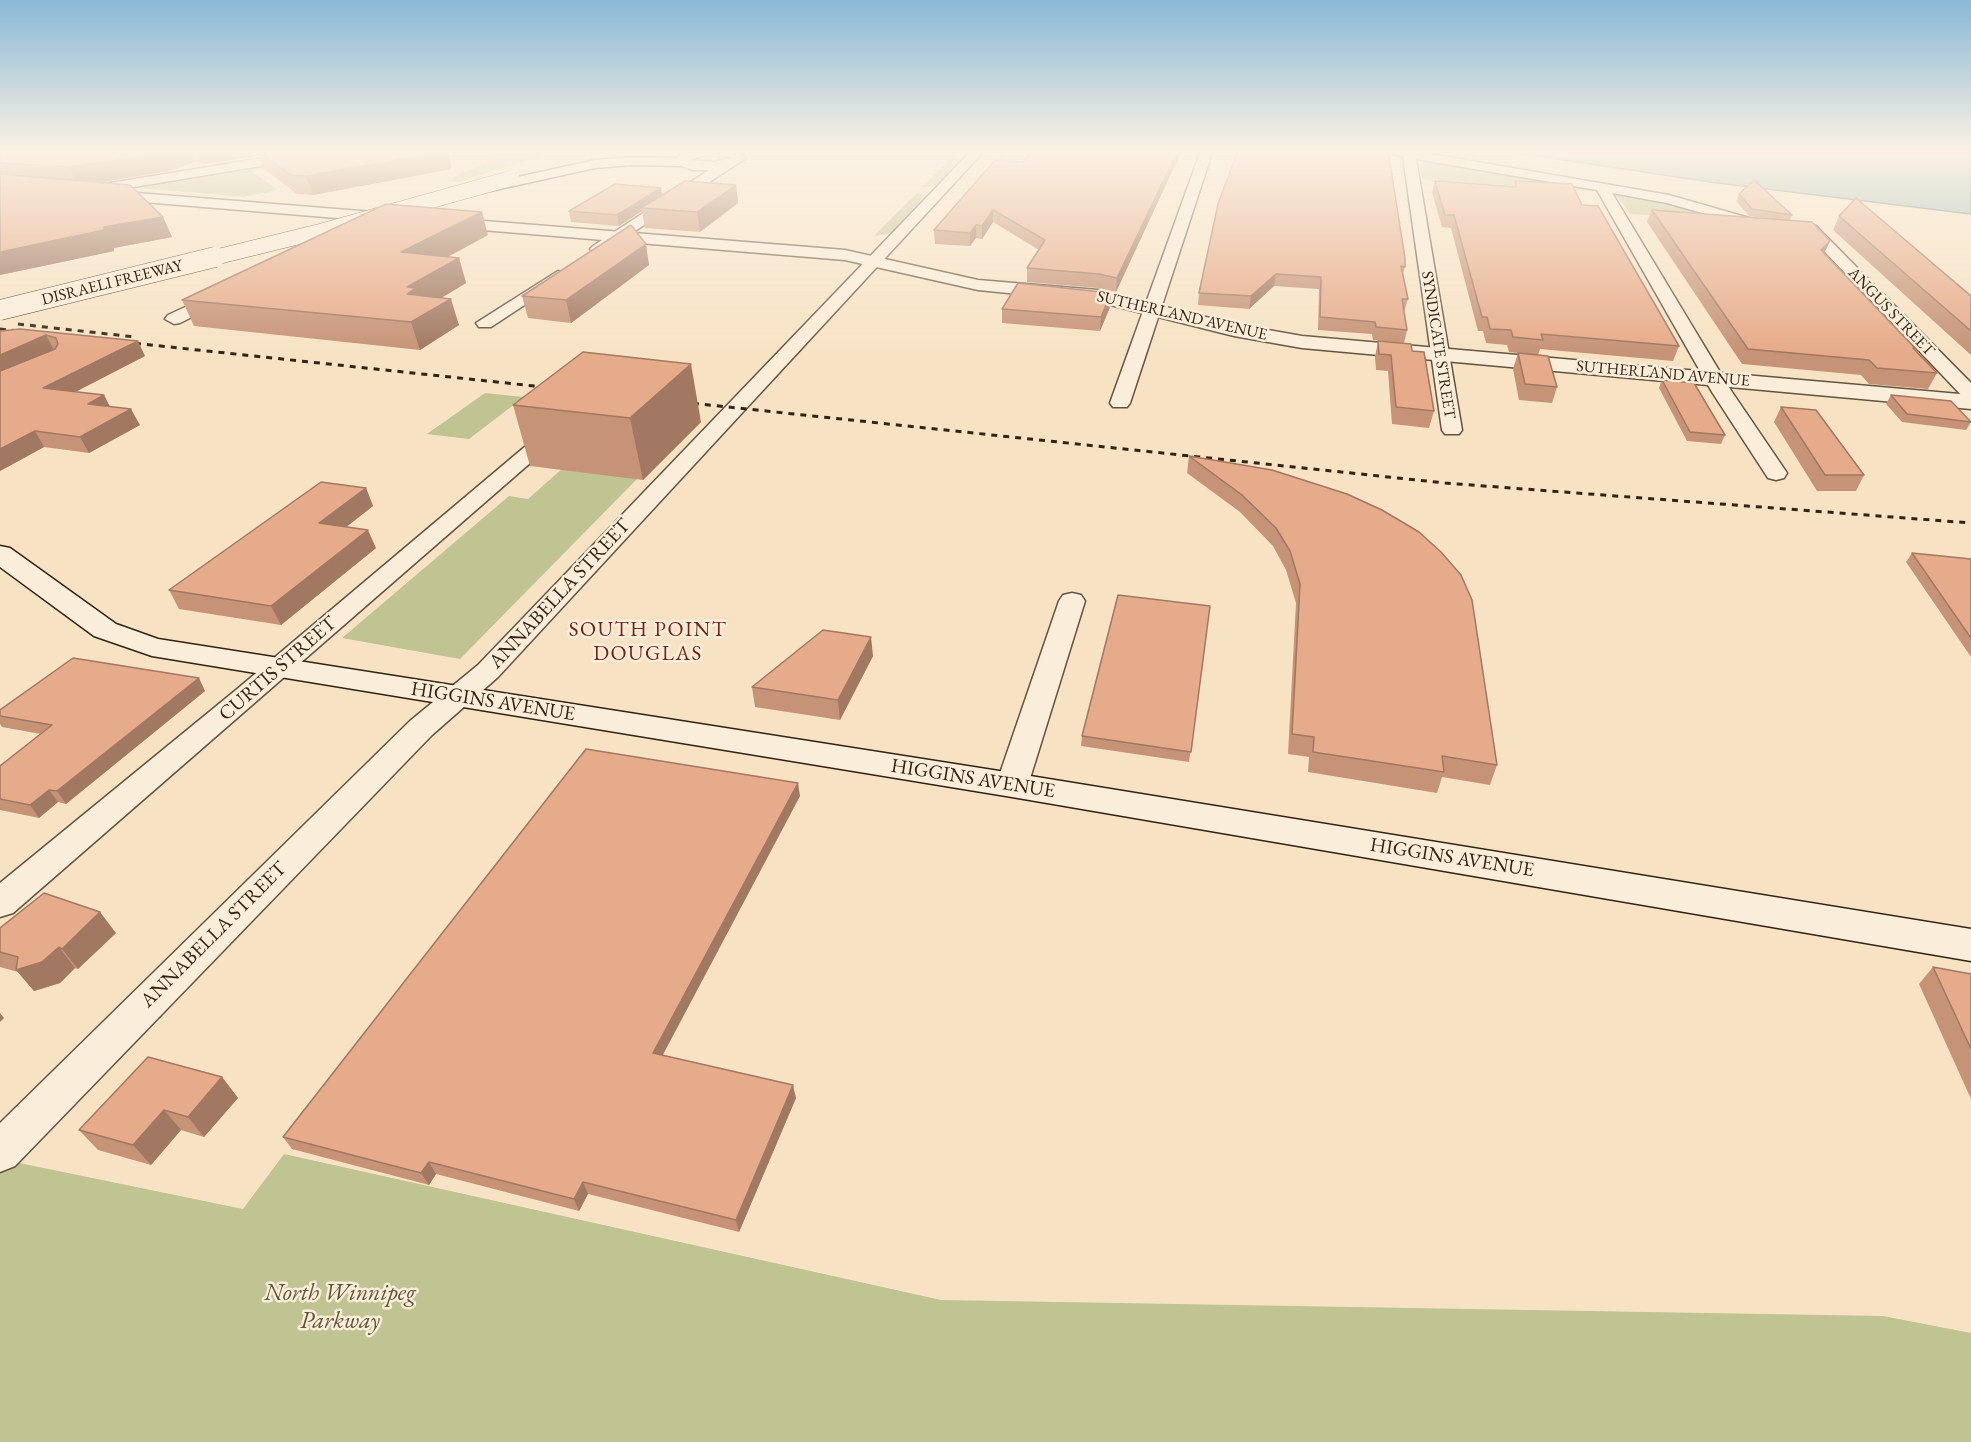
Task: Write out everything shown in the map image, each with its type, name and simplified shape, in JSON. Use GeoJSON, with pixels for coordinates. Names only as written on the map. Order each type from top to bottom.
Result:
{"type":"FeatureCollection","features":[{"type":"Feature","properties":{"kind":"main road","name":"DISRAELI FREEWAY"},"geometry":{"type":"LineString","coordinates":[[0,302],[350,217]]}},
{"type":"Feature","properties":{"kind":"main road","name":"DISRAELI FREEWAY"},"geometry":{"type":"LineString","coordinates":[[0,310],[356,217]]}},
{"type":"Feature","properties":{"kind":"main road","name":"SUTHERLAND AVENUE"},"geometry":{"type":"LineString","coordinates":[[385,217],[845,255],[978,285],[1098,296],[1262,336],[1439,355],[1971,402]]}},
{"type":"Feature","properties":{"kind":"main road","name":"HIGGINS AVENUE"},"geometry":{"type":"LineString","coordinates":[[0,554],[116,637],[152,647],[1012,785],[1971,945]]}},
{"type":"Feature","properties":{"kind":"street"},"geometry":{"type":"LineString","coordinates":[[319,248],[380,217]]}},
{"type":"Feature","properties":{"kind":"street"},"geometry":{"type":"LineString","coordinates":[[485,324],[646,217]]}},
{"type":"Feature","properties":{"kind":"street","name":"ANNABELLA STREET"},"geometry":{"type":"LineString","coordinates":[[0,1152],[413,736],[488,671],[917,217]]}},
{"type":"Feature","properties":{"kind":"street"},"geometry":{"type":"LineString","coordinates":[[1120,404],[1184,217]]}},
{"type":"Feature","properties":{"kind":"street","name":"SYNDICATE STREET"},"geometry":{"type":"LineString","coordinates":[[1418,217],[1452,430]]}},
{"type":"Feature","properties":{"kind":"street"},"geometry":{"type":"LineString","coordinates":[[1619,217],[1714,378],[1776,473]]}},
{"type":"Feature","properties":{"kind":"street","name":"ANGUS STREET"},"geometry":{"type":"LineString","coordinates":[[1732,217],[1762,226],[1811,229],[1971,394]]}},
{"type":"Feature","properties":{"kind":"street"},"geometry":{"type":"LineString","coordinates":[[174,319],[236,288]]}},
{"type":"Feature","properties":{"kind":"street","name":"CURTIS STREET"},"geometry":{"type":"LineString","coordinates":[[0,903],[553,433]]}},
{"type":"Feature","properties":{"kind":"street"},"geometry":{"type":"LineString","coordinates":[[1012,785],[1072,601]]}},
{"type":"Feature","properties":{"kind":"green space"},"geometry":{"type":"Polygon","coordinates":[[[893,217],[905,217],[891,233],[874,236],[893,217]]]}},
{"type":"Feature","properties":{"kind":"green space"},"geometry":{"type":"Polygon","coordinates":[[[1693,217],[1720,217],[1726,219],[1693,217]]]}},
{"type":"Feature","properties":{"kind":"green space"},"geometry":{"type":"Polygon","coordinates":[[[485,393],[524,397],[469,439],[427,434],[485,393]]]}},
{"type":"Feature","properties":{"kind":"green space"},"geometry":{"type":"Polygon","coordinates":[[[563,468],[639,477],[460,659],[342,638],[509,496],[528,499],[563,468]]]}},
{"type":"Feature","properties":{"kind":"green space","name":"North Winnipeg Parkway"},"geometry":{"type":"Polygon","coordinates":[[[284,1154],[941,1300],[1883,1316],[1971,1333],[1971,1442],[0,1442],[0,1159],[243,1209],[284,1154]]]}},
{"type":"Feature","properties":{"kind":"building"},"geometry":{"type":"Polygon","coordinates":[[[0,217],[161,217],[104,227],[104,230],[0,252],[0,217]]]}},
{"type":"Feature","properties":{"kind":"building"},"geometry":{"type":"Polygon","coordinates":[[[358,217],[471,217],[401,252],[459,258],[407,287],[416,288],[407,294],[451,299],[411,322],[182,300],[358,217]]]}},
{"type":"Feature","properties":{"kind":"building"},"geometry":{"type":"Polygon","coordinates":[[[945,217],[988,217],[982,226],[976,225],[970,233],[934,230],[945,217]]]}},
{"type":"Feature","properties":{"kind":"building"},"geometry":{"type":"Polygon","coordinates":[[[1006,217],[1146,217],[1117,278],[1099,274],[1027,268],[1045,240],[1006,217]]]}},
{"type":"Feature","properties":{"kind":"building"},"geometry":{"type":"Polygon","coordinates":[[[1215,217],[1399,217],[1405,258],[1405,267],[1401,266],[1408,299],[1402,299],[1407,330],[1376,327],[1375,322],[1320,317],[1321,277],[1276,274],[1251,296],[1199,293],[1215,217]]]}},
{"type":"Feature","properties":{"kind":"building"},"geometry":{"type":"Polygon","coordinates":[[[1455,217],[1605,217],[1679,346],[1541,334],[1543,340],[1513,337],[1511,330],[1490,329],[1487,317],[1482,317],[1455,217]]]}},
{"type":"Feature","properties":{"kind":"building"},"geometry":{"type":"Polygon","coordinates":[[[1657,217],[1749,217],[1812,222],[1830,241],[1821,250],[1937,373],[1877,368],[1869,360],[1748,349],[1657,217]]]}},
{"type":"Feature","properties":{"kind":"building"},"geometry":{"type":"Polygon","coordinates":[[[1840,217],[1879,217],[1971,296],[1971,331],[1840,217]]]}},
{"type":"Feature","properties":{"kind":"building"},"geometry":{"type":"Polygon","coordinates":[[[631,225],[646,244],[566,300],[522,296],[631,225]]]}},
{"type":"Feature","properties":{"kind":"building"},"geometry":{"type":"Polygon","coordinates":[[[1018,283],[1111,293],[1101,317],[1002,309],[1018,283]]]}},
{"type":"Feature","properties":{"kind":"building"},"geometry":{"type":"Polygon","coordinates":[[[20,329],[138,341],[43,388],[104,395],[88,404],[131,409],[80,437],[35,431],[0,449],[0,371],[55,349],[58,344],[56,338],[46,335],[0,355],[0,331],[20,329]]]}},
{"type":"Feature","properties":{"kind":"building"},"geometry":{"type":"Polygon","coordinates":[[[1378,341],[1411,344],[1412,351],[1424,352],[1434,411],[1396,407],[1391,355],[1379,354],[1378,341]]]}},
{"type":"Feature","properties":{"kind":"building"},"geometry":{"type":"Polygon","coordinates":[[[583,352],[691,364],[630,418],[513,405],[583,352]]]}},
{"type":"Feature","properties":{"kind":"building"},"geometry":{"type":"Polygon","coordinates":[[[1518,353],[1548,356],[1557,387],[1525,384],[1518,353]]]}},
{"type":"Feature","properties":{"kind":"building"},"geometry":{"type":"Polygon","coordinates":[[[1662,380],[1694,383],[1725,435],[1690,432],[1662,380]]]}},
{"type":"Feature","properties":{"kind":"building"},"geometry":{"type":"Polygon","coordinates":[[[1891,395],[1951,401],[1971,422],[1907,414],[1891,395]]]}},
{"type":"Feature","properties":{"kind":"building"},"geometry":{"type":"Polygon","coordinates":[[[1781,407],[1816,410],[1864,475],[1825,475],[1781,407]]]}},
{"type":"Feature","properties":{"kind":"building"},"geometry":{"type":"Polygon","coordinates":[[[1189,456],[1272,470],[1347,494],[1382,510],[1419,532],[1441,552],[1461,575],[1472,600],[1497,765],[1442,756],[1444,772],[1313,752],[1314,737],[1292,734],[1300,584],[1290,551],[1276,528],[1242,495],[1189,456]]]}},
{"type":"Feature","properties":{"kind":"building"},"geometry":{"type":"Polygon","coordinates":[[[321,482],[366,488],[319,523],[368,530],[271,606],[169,590],[321,482]]]}},
{"type":"Feature","properties":{"kind":"building"},"geometry":{"type":"Polygon","coordinates":[[[1912,553],[1971,559],[1971,638],[1912,553]]]}},
{"type":"Feature","properties":{"kind":"building"},"geometry":{"type":"Polygon","coordinates":[[[1118,595],[1210,606],[1191,752],[1082,736],[1118,595]]]}},
{"type":"Feature","properties":{"kind":"building"},"geometry":{"type":"Polygon","coordinates":[[[823,630],[871,637],[838,700],[752,687],[823,630]]]}},
{"type":"Feature","properties":{"kind":"building"},"geometry":{"type":"Polygon","coordinates":[[[73,658],[199,678],[57,791],[49,790],[30,805],[0,799],[0,766],[52,725],[0,716],[0,710],[73,658]]]}},
{"type":"Feature","properties":{"kind":"building"},"geometry":{"type":"Polygon","coordinates":[[[586,749],[798,783],[653,1053],[793,1085],[736,1220],[583,1182],[574,1199],[429,1162],[421,1173],[283,1137],[586,749]]]}},
{"type":"Feature","properties":{"kind":"building"},"geometry":{"type":"Polygon","coordinates":[[[44,893],[100,912],[62,949],[59,947],[42,962],[16,970],[18,957],[0,952],[0,928],[44,893]]]}},
{"type":"Feature","properties":{"kind":"building"},"geometry":{"type":"Polygon","coordinates":[[[1933,967],[1971,974],[1971,1049],[1933,967]]]}},
{"type":"Feature","properties":{"kind":"building"},"geometry":{"type":"Polygon","coordinates":[[[148,1057],[222,1077],[188,1117],[164,1110],[133,1145],[79,1130],[148,1057]]]}},
{"type":"Feature","properties":{"kind":"railway"},"geometry":{"type":"LineString","coordinates":[[18,324],[135,337]]}},
{"type":"Feature","properties":{"kind":"railway"},"geometry":{"type":"LineString","coordinates":[[0,329],[28,332]]}},
{"type":"Feature","properties":{"kind":"railway"},"geometry":{"type":"LineString","coordinates":[[123,342],[553,388]]}},
{"type":"Feature","properties":{"kind":"railway"},"geometry":{"type":"LineString","coordinates":[[681,402],[1445,483],[1971,523]]}},
{"type":"Feature","properties":{"kind":"district","name":"SOUTH POINT DOUGLAS"},"geometry":{"type":"Point","coordinates":[648,642]}}]}
